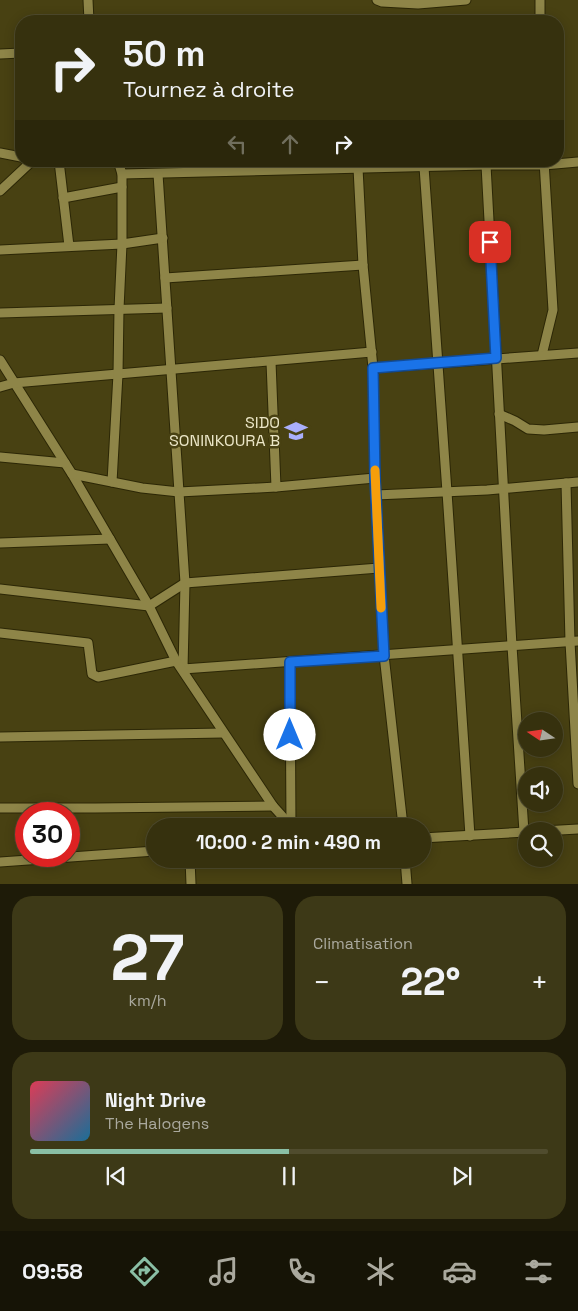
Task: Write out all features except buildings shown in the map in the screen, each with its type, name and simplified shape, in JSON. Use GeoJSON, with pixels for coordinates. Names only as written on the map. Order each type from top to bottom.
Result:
{"type":"FeatureCollection","features":[{"type":"Feature","properties":{"kind":"street"},"geometry":{"type":"LineString","coordinates":[[88,0],[89,15]]}},
{"type":"Feature","properties":{"kind":"street"},"geometry":{"type":"LineString","coordinates":[[377,0],[382,2],[466,0]]}},
{"type":"Feature","properties":{"kind":"street"},"geometry":{"type":"LineString","coordinates":[[540,0],[540,15]]}},
{"type":"Feature","properties":{"kind":"street"},"geometry":{"type":"LineString","coordinates":[[0,54],[15,53]]}},
{"type":"Feature","properties":{"kind":"street"},"geometry":{"type":"LineString","coordinates":[[0,153],[15,156]]}},
{"type":"Feature","properties":{"kind":"street"},"geometry":{"type":"LineString","coordinates":[[564,162],[578,162]]}},
{"type":"Feature","properties":{"kind":"street"},"geometry":{"type":"LineString","coordinates":[[0,191],[26,167]]}},
{"type":"Feature","properties":{"kind":"street"},"geometry":{"type":"LineString","coordinates":[[58,167],[69,246]]}},
{"type":"Feature","properties":{"kind":"street"},"geometry":{"type":"LineString","coordinates":[[112,482],[122,244],[122,174],[120,167]]}},
{"type":"Feature","properties":{"kind":"street"},"geometry":{"type":"LineString","coordinates":[[122,174],[445,167]]}},
{"type":"Feature","properties":{"kind":"street"},"geometry":{"type":"LineString","coordinates":[[486,167],[512,646],[524,822]]}},
{"type":"Feature","properties":{"kind":"street"},"geometry":{"type":"LineString","coordinates":[[542,355],[554,310],[544,167]]}},
{"type":"Feature","properties":{"kind":"street"},"geometry":{"type":"LineString","coordinates":[[358,168],[363,265],[373,368],[375,478],[384,656],[402,818]]}},
{"type":"Feature","properties":{"kind":"street"},"geometry":{"type":"LineString","coordinates":[[424,168],[470,836]]}},
{"type":"Feature","properties":{"kind":"street"},"geometry":{"type":"LineString","coordinates":[[158,174],[185,583],[183,669]]}},
{"type":"Feature","properties":{"kind":"street"},"geometry":{"type":"LineString","coordinates":[[63,198],[122,187]]}},
{"type":"Feature","properties":{"kind":"street"},"geometry":{"type":"LineString","coordinates":[[0,250],[122,244],[162,238]]}},
{"type":"Feature","properties":{"kind":"street"},"geometry":{"type":"LineString","coordinates":[[165,278],[363,265]]}},
{"type":"Feature","properties":{"kind":"street"},"geometry":{"type":"LineString","coordinates":[[0,313],[167,308]]}},
{"type":"Feature","properties":{"kind":"street"},"geometry":{"type":"LineString","coordinates":[[0,387],[118,374],[372,352]]}},
{"type":"Feature","properties":{"kind":"street"},"geometry":{"type":"LineString","coordinates":[[373,368],[578,353]]}},
{"type":"Feature","properties":{"kind":"street"},"geometry":{"type":"LineString","coordinates":[[0,360],[65,462],[149,606],[176,661],[273,806],[284,818]]}},
{"type":"Feature","properties":{"kind":"street"},"geometry":{"type":"LineString","coordinates":[[271,362],[276,487]]}},
{"type":"Feature","properties":{"kind":"street"},"geometry":{"type":"LineString","coordinates":[[499,414],[528,429],[544,430],[578,427]]}},
{"type":"Feature","properties":{"kind":"street"},"geometry":{"type":"LineString","coordinates":[[0,457],[65,462]]}},
{"type":"Feature","properties":{"kind":"street"},"geometry":{"type":"LineString","coordinates":[[72,474],[142,488],[180,492],[276,487],[375,478]]}},
{"type":"Feature","properties":{"kind":"street"},"geometry":{"type":"LineString","coordinates":[[376,494],[447,492],[578,482]]}},
{"type":"Feature","properties":{"kind":"street"},"geometry":{"type":"LineString","coordinates":[[566,483],[574,641],[578,784]]}},
{"type":"Feature","properties":{"kind":"street"},"geometry":{"type":"LineString","coordinates":[[0,543],[110,539]]}},
{"type":"Feature","properties":{"kind":"street"},"geometry":{"type":"LineString","coordinates":[[0,589],[149,606],[185,583],[379,568]]}},
{"type":"Feature","properties":{"kind":"street"},"geometry":{"type":"LineString","coordinates":[[0,633],[88,643],[92,674],[98,676],[176,661]]}},
{"type":"Feature","properties":{"kind":"street"},"geometry":{"type":"LineString","coordinates":[[183,669],[574,641]]}},
{"type":"Feature","properties":{"kind":"street"},"geometry":{"type":"LineString","coordinates":[[290,662],[291,818]]}},
{"type":"Feature","properties":{"kind":"street"},"geometry":{"type":"LineString","coordinates":[[0,737],[223,733]]}},
{"type":"Feature","properties":{"kind":"street"},"geometry":{"type":"LineString","coordinates":[[0,808],[273,806]]}},
{"type":"Feature","properties":{"kind":"street"},"geometry":{"type":"LineString","coordinates":[[563,830],[578,829]]}},
{"type":"Feature","properties":{"kind":"street"},"geometry":{"type":"LineString","coordinates":[[431,838],[518,833]]}},
{"type":"Feature","properties":{"kind":"street"},"geometry":{"type":"LineString","coordinates":[[0,862],[146,852]]}},
{"type":"Feature","properties":{"kind":"street"},"geometry":{"type":"LineString","coordinates":[[190,868],[191,884]]}},
{"type":"Feature","properties":{"kind":"street"},"geometry":{"type":"LineString","coordinates":[[406,868],[407,884]]}},
{"type":"Feature","properties":{"kind":"slow traffic"},"geometry":{"type":"LineString","coordinates":[[375,470],[381,608]]}},
{"type":"Feature","properties":{"kind":"place","name":"SIDO SONINKOURA B"},"geometry":{"type":"Point","coordinates":[296,431]}},
{"type":"Feature","properties":{"kind":"route"},"geometry":{"type":"LineString","coordinates":[[290,735],[290,662],[384,656],[375,478],[373,368],[496,358],[490,242]]}}]}
